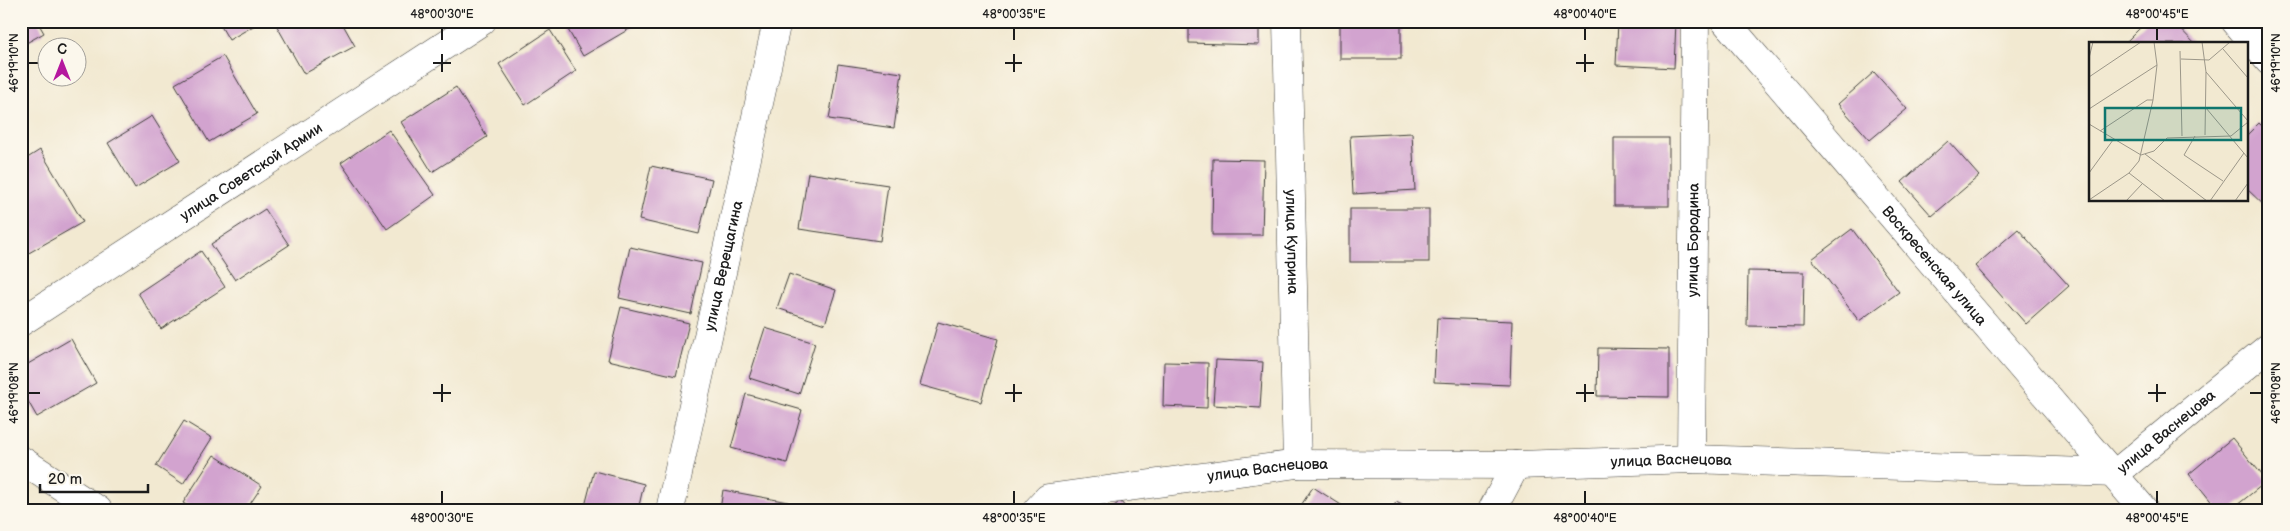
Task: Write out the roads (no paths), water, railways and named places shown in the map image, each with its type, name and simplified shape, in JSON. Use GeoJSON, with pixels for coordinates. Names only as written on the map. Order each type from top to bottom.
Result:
{"type":"FeatureCollection","features":[{"type":"Feature","properties":{"kind":"street","name":"улица Советской Армии"},"geometry":{"type":"LineString","coordinates":[[21,322],[482,21]]}},
{"type":"Feature","properties":{"kind":"street","name":"улица Верещагина"},"geometry":{"type":"LineString","coordinates":[[670,510],[777,21]]}},
{"type":"Feature","properties":{"kind":"street","name":"улица Куприна"},"geometry":{"type":"LineString","coordinates":[[1287,21],[1297,464]]}},
{"type":"Feature","properties":{"kind":"street","name":"улица Бородина"},"geometry":{"type":"LineString","coordinates":[[1691,459],[1695,21]]}},
{"type":"Feature","properties":{"kind":"street","name":"Воскресенская улица"},"geometry":{"type":"LineString","coordinates":[[1725,21],[2116,474],[2144,510]]}},
{"type":"Feature","properties":{"kind":"street"},"geometry":{"type":"LineString","coordinates":[[2235,21],[2269,61]]}},
{"type":"Feature","properties":{"kind":"street","name":"улица Васнецова"},"geometry":{"type":"LineString","coordinates":[[1037,510],[1048,498],[1297,464],[1516,465],[1691,459],[2116,474],[2269,347]]}},
{"type":"Feature","properties":{"kind":"street"},"geometry":{"type":"LineString","coordinates":[[21,460],[98,510]]}},
{"type":"Feature","properties":{"kind":"street"},"geometry":{"type":"LineString","coordinates":[[1492,510],[1516,465]]}}]}
